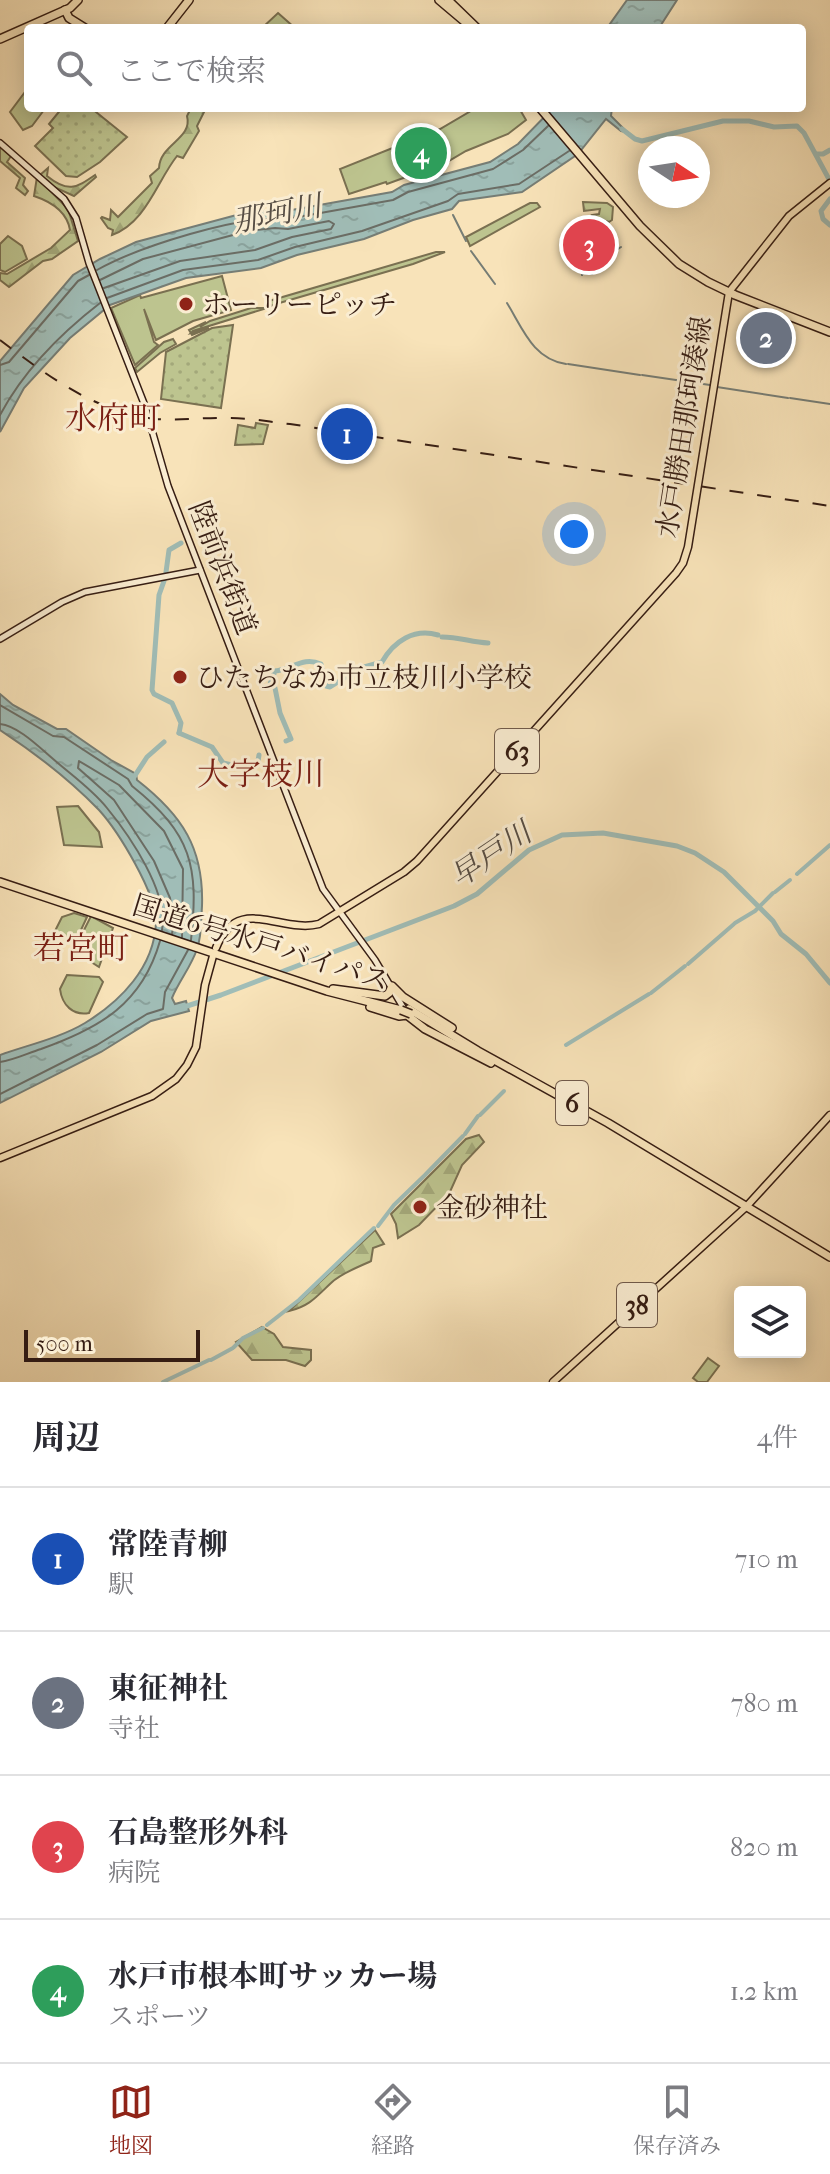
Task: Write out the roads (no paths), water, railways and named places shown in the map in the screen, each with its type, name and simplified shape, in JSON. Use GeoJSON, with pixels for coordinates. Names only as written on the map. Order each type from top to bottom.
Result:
{"type":"FeatureCollection","features":[{"type":"Feature","properties":{"kind":"highway"},"geometry":{"type":"LineString","coordinates":[[34,24],[65,10],[78,0]]}},
{"type":"Feature","properties":{"kind":"highway"},"geometry":{"type":"LineString","coordinates":[[170,24],[189,0]]}},
{"type":"Feature","properties":{"kind":"highway"},"geometry":{"type":"LineString","coordinates":[[444,0],[471,24]]}},
{"type":"Feature","properties":{"kind":"highway"},"geometry":{"type":"LineString","coordinates":[[444,0],[471,24]]}},
{"type":"Feature","properties":{"kind":"highway"},"geometry":{"type":"LineString","coordinates":[[65,10],[78,24]]}},
{"type":"Feature","properties":{"kind":"highway"},"geometry":{"type":"LineString","coordinates":[[0,39],[24,28]]}},
{"type":"Feature","properties":{"kind":"highway"},"geometry":{"type":"LineString","coordinates":[[545,112],[667,255],[699,277],[830,330]]}},
{"type":"Feature","properties":{"kind":"highway","name":"国道6号水戸バイパス"},"geometry":{"type":"LineString","coordinates":[[0,880],[329,990],[406,1011],[499,1065]]}},
{"type":"Feature","properties":{"kind":"highway"},"geometry":{"type":"LineString","coordinates":[[329,990],[385,996],[392,986],[499,1065]]}},
{"type":"Feature","properties":{"kind":"highway","name":"6"},"geometry":{"type":"LineString","coordinates":[[499,1065],[645,1146],[830,1259]]}},
{"type":"Feature","properties":{"kind":"main road","name":"陸前浜街道"},"geometry":{"type":"LineString","coordinates":[[0,143],[69,206],[78,224],[89,263],[145,406],[168,486],[323,889],[366,946],[406,1011]]}},
{"type":"Feature","properties":{"kind":"main road","name":"水戸勝田那珂湊線"},"geometry":{"type":"LineString","coordinates":[[0,1158],[129,1106],[166,1087],[183,1071],[194,1052],[211,951],[224,932],[243,919],[254,918],[309,926],[323,923],[404,872],[682,566],[690,536],[730,290],[789,216],[830,183]]}},
{"type":"Feature","properties":{"kind":"main road"},"geometry":{"type":"LineString","coordinates":[[0,639],[50,609],[96,588],[200,570]]}},
{"type":"Feature","properties":{"kind":"main road","name":"38"},"geometry":{"type":"LineString","coordinates":[[553,1382],[746,1207],[830,1114]]}},
{"type":"Feature","properties":{"kind":"water"},"geometry":{"type":"Polygon","coordinates":[[[627,0],[677,0],[662,24],[610,24],[627,0]]]}},
{"type":"Feature","properties":{"kind":"water","name":"那珂川"},"geometry":{"type":"Polygon","coordinates":[[[549,112],[612,112],[611,116],[627,132],[606,119],[578,154],[522,192],[459,201],[452,209],[364,239],[297,255],[261,268],[186,278],[110,305],[70,338],[24,388],[0,432],[0,361],[73,275],[100,259],[136,242],[244,213],[276,209],[286,211],[392,192],[404,185],[490,162],[518,144],[549,112]]]}},
{"type":"Feature","properties":{"kind":"water"},"geometry":{"type":"Polygon","coordinates":[[[0,694],[13,705],[57,729],[66,729],[136,774],[137,780],[166,806],[187,834],[199,867],[202,906],[197,949],[172,998],[175,1004],[186,1001],[189,1011],[151,1021],[101,1052],[0,1103],[0,1055],[75,1028],[111,1004],[142,968],[154,939],[156,923],[155,911],[143,880],[126,847],[99,810],[64,778],[0,730],[0,694]]]}},
{"type":"Feature","properties":{"kind":"waterway"},"geometry":{"type":"LineString","coordinates":[[622,129],[642,141],[723,121],[749,121],[774,127],[797,126],[804,133],[830,181]]}},
{"type":"Feature","properties":{"kind":"waterway"},"geometry":{"type":"LineString","coordinates":[[816,154],[830,150]]}},
{"type":"Feature","properties":{"kind":"waterway"},"geometry":{"type":"LineString","coordinates":[[830,199],[821,211],[823,219],[830,225]]}},
{"type":"Feature","properties":{"kind":"waterway"},"geometry":{"type":"LineString","coordinates":[[453,215],[466,241]]}},
{"type":"Feature","properties":{"kind":"waterway"},"geometry":{"type":"LineString","coordinates":[[582,275],[592,274],[597,263],[621,247]]}},
{"type":"Feature","properties":{"kind":"waterway"},"geometry":{"type":"LineString","coordinates":[[471,251],[495,284]]}},
{"type":"Feature","properties":{"kind":"waterway"},"geometry":{"type":"LineString","coordinates":[[507,303],[537,349],[545,356],[566,364]]}},
{"type":"Feature","properties":{"kind":"waterway"},"geometry":{"type":"LineString","coordinates":[[568,364],[640,375]]}},
{"type":"Feature","properties":{"kind":"waterway"},"geometry":{"type":"LineString","coordinates":[[642,375],[710,385]]}},
{"type":"Feature","properties":{"kind":"waterway"},"geometry":{"type":"LineString","coordinates":[[717,387],[788,398]]}},
{"type":"Feature","properties":{"kind":"waterway"},"geometry":{"type":"LineString","coordinates":[[790,398],[830,404]]}},
{"type":"Feature","properties":{"kind":"waterway"},"geometry":{"type":"LineString","coordinates":[[166,572],[169,550],[181,543]]}},
{"type":"Feature","properties":{"kind":"waterway"},"geometry":{"type":"LineString","coordinates":[[164,581],[159,595],[152,690],[172,703],[181,723],[179,733]]}},
{"type":"Feature","properties":{"kind":"waterway"},"geometry":{"type":"LineString","coordinates":[[357,669],[382,662],[392,648],[413,635],[438,635]]}},
{"type":"Feature","properties":{"kind":"waterway"},"geometry":{"type":"LineString","coordinates":[[442,637],[488,643]]}},
{"type":"Feature","properties":{"kind":"waterway"},"geometry":{"type":"LineString","coordinates":[[286,741],[291,739],[280,713],[275,688],[270,684],[275,671],[303,662],[315,662],[321,664],[326,686],[330,687],[354,672]]}},
{"type":"Feature","properties":{"kind":"waterway"},"geometry":{"type":"LineString","coordinates":[[179,733],[212,747],[223,763],[251,769],[259,755]]}},
{"type":"Feature","properties":{"kind":"waterway"},"geometry":{"type":"LineString","coordinates":[[134,777],[147,757],[164,742]]}},
{"type":"Feature","properties":{"kind":"waterway","name":"早戸川"},"geometry":{"type":"LineString","coordinates":[[184,1007],[454,906],[477,894],[529,850],[562,835],[603,833],[677,846],[695,853],[724,872],[773,921],[781,934],[806,954],[830,983]]}},
{"type":"Feature","properties":{"kind":"waterway"},"geometry":{"type":"LineString","coordinates":[[797,874],[830,845]]}},
{"type":"Feature","properties":{"kind":"waterway"},"geometry":{"type":"LineString","coordinates":[[775,892],[790,880]]}},
{"type":"Feature","properties":{"kind":"waterway"},"geometry":{"type":"LineString","coordinates":[[735,923],[755,911],[773,893]]}},
{"type":"Feature","properties":{"kind":"waterway"},"geometry":{"type":"LineString","coordinates":[[688,964],[734,924]]}},
{"type":"Feature","properties":{"kind":"waterway"},"geometry":{"type":"LineString","coordinates":[[651,993],[685,966]]}},
{"type":"Feature","properties":{"kind":"waterway"},"geometry":{"type":"LineString","coordinates":[[566,1045],[649,994]]}},
{"type":"Feature","properties":{"kind":"waterway"},"geometry":{"type":"LineString","coordinates":[[480,1115],[504,1091]]}},
{"type":"Feature","properties":{"kind":"waterway"},"geometry":{"type":"LineString","coordinates":[[465,1134],[478,1116]]}},
{"type":"Feature","properties":{"kind":"waterway"},"geometry":{"type":"LineString","coordinates":[[425,1175],[463,1136]]}},
{"type":"Feature","properties":{"kind":"waterway"},"geometry":{"type":"LineString","coordinates":[[378,1226],[394,1205],[424,1176]]}},
{"type":"Feature","properties":{"kind":"waterway"},"geometry":{"type":"LineString","coordinates":[[267,1325],[299,1300],[374,1228]]}},
{"type":"Feature","properties":{"kind":"waterway"},"geometry":{"type":"LineString","coordinates":[[234,1347],[243,1338],[263,1328]]}},
{"type":"Feature","properties":{"kind":"waterway"},"geometry":{"type":"LineString","coordinates":[[211,1360],[233,1348]]}},
{"type":"Feature","properties":{"kind":"waterway"},"geometry":{"type":"LineString","coordinates":[[163,1382],[209,1360]]}},
{"type":"Feature","properties":{"kind":"railway"},"geometry":{"type":"LineString","coordinates":[[0,340],[73,390],[113,409],[134,415],[156,419],[238,418],[290,424],[830,506]]}},
{"type":"Feature","properties":{"kind":"place","name":"水戸市根本町サッカー場"},"geometry":{"type":"Point","coordinates":[421,153]}},
{"type":"Feature","properties":{"kind":"place","name":"石島整形外科"},"geometry":{"type":"Point","coordinates":[589,245]}},
{"type":"Feature","properties":{"kind":"place","name":"ホーリーピッチ"},"geometry":{"type":"Point","coordinates":[186,304]}},
{"type":"Feature","properties":{"kind":"place","name":"東征神社"},"geometry":{"type":"Point","coordinates":[766,338]}},
{"type":"Feature","properties":{"kind":"place","name":"常陸青柳"},"geometry":{"type":"Point","coordinates":[347,434]}},
{"type":"Feature","properties":{"kind":"place","name":"ひたちなか市立枝川小学校"},"geometry":{"type":"Point","coordinates":[180,677]}},
{"type":"Feature","properties":{"kind":"place","name":"金砂神社"},"geometry":{"type":"Point","coordinates":[420,1207]}},
{"type":"Feature","properties":{"kind":"district","name":"水府町"},"geometry":{"type":"Point","coordinates":[113,418]}},
{"type":"Feature","properties":{"kind":"district","name":"大字枝川"},"geometry":{"type":"Point","coordinates":[261,774]}},
{"type":"Feature","properties":{"kind":"district","name":"若宮町"},"geometry":{"type":"Point","coordinates":[81,948]}}]}
